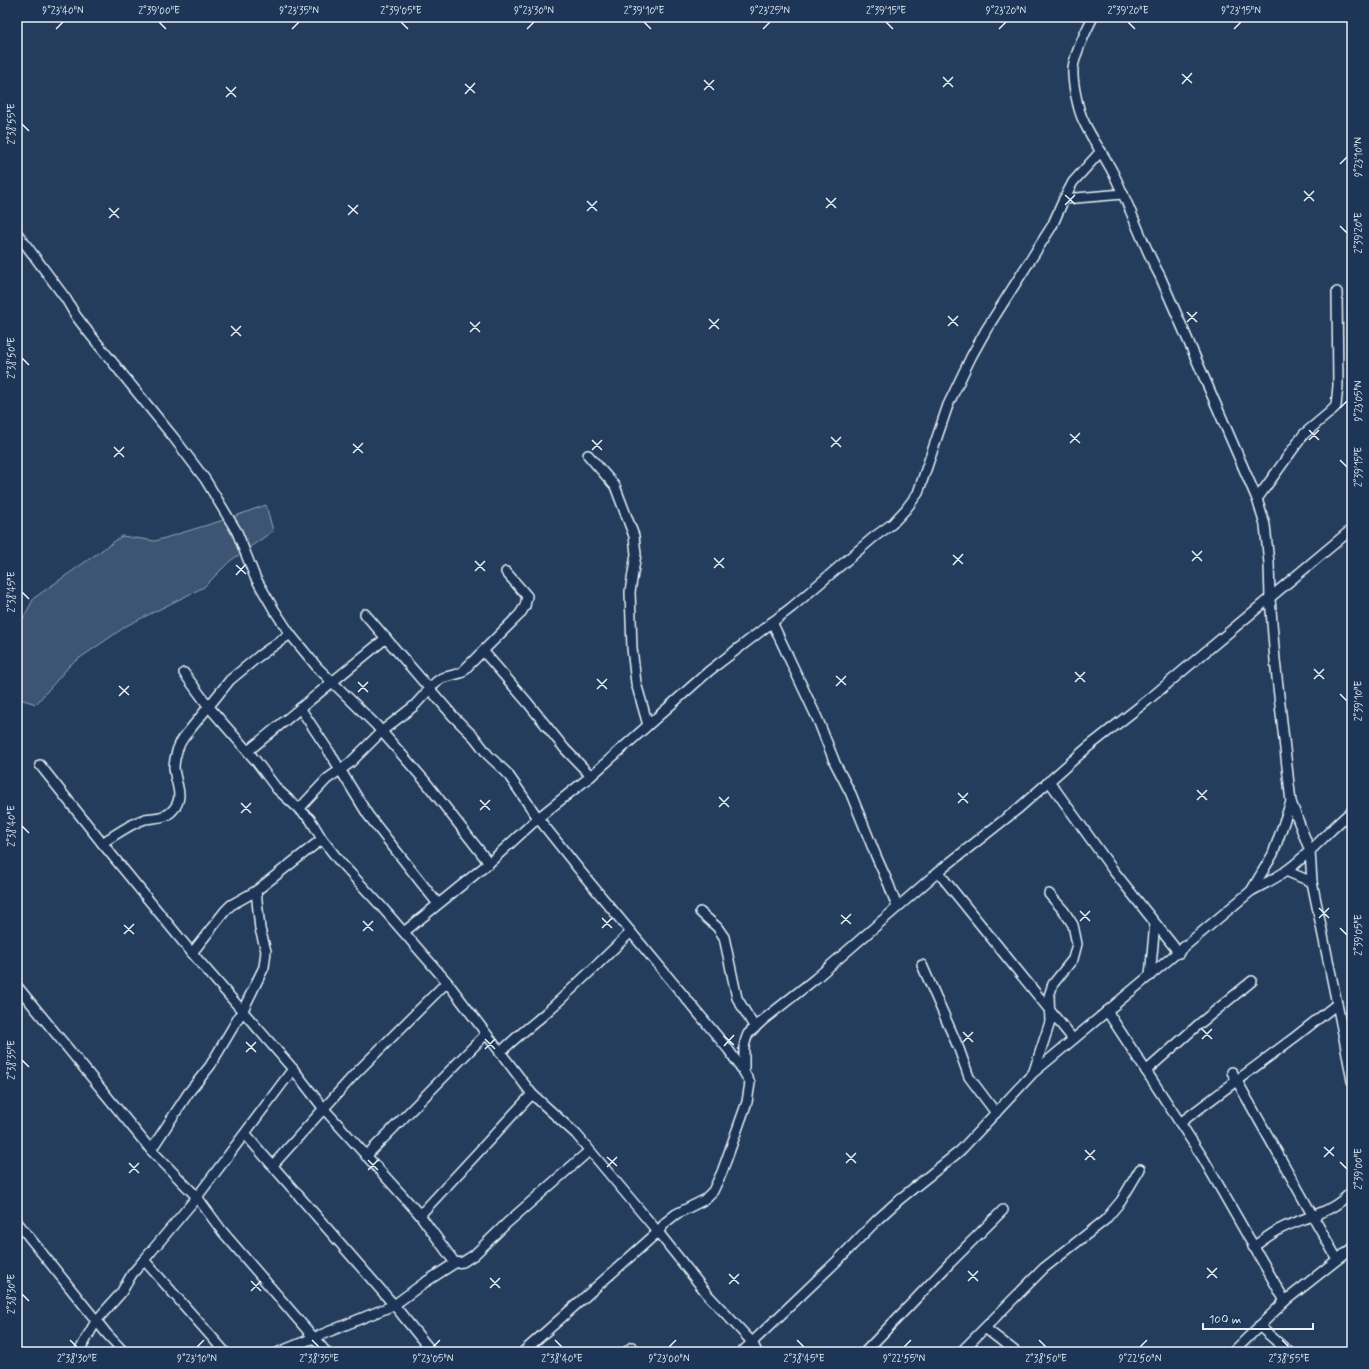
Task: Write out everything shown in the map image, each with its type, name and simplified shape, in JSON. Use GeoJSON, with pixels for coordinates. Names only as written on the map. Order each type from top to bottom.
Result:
{"type":"FeatureCollection","features":[{"type":"Feature","properties":{"kind":"street"},"geometry":{"type":"LineString","coordinates":[[1093,17],[1082,40],[1073,69],[1076,100],[1081,115],[1124,194],[1147,251],[1160,276],[1257,499],[1265,525],[1269,563],[1270,598],[1291,802],[1310,851],[1312,882],[1337,1004],[1348,1037],[1352,1081]]}},
{"type":"Feature","properties":{"kind":"street"},"geometry":{"type":"LineString","coordinates":[[404,932],[489,863],[538,818],[591,776],[691,689],[709,671],[772,622],[874,537],[892,524],[906,510],[918,493],[948,405],[971,357],[986,330],[1052,226],[1073,182],[1101,151]]}},
{"type":"Feature","properties":{"kind":"street"},"geometry":{"type":"LineString","coordinates":[[1064,199],[1124,194]]}},
{"type":"Feature","properties":{"kind":"street"},"geometry":{"type":"LineString","coordinates":[[17,233],[84,327],[174,438],[205,480],[237,532],[255,577],[290,634],[317,667],[382,731],[425,781],[489,863]]}},
{"type":"Feature","properties":{"kind":"street"},"geometry":{"type":"LineString","coordinates":[[1257,499],[1304,434],[1336,406],[1338,386],[1337,292]]}},
{"type":"Feature","properties":{"kind":"street"},"geometry":{"type":"LineString","coordinates":[[588,455],[615,486],[634,536],[636,554],[630,592],[632,648],[636,683],[648,725]]}},
{"type":"Feature","properties":{"kind":"street"},"geometry":{"type":"LineString","coordinates":[[744,1072],[744,1047],[746,1039],[755,1028],[778,1007],[815,979],[938,872],[1019,808],[1088,747],[1148,700],[1352,529]]}},
{"type":"Feature","properties":{"kind":"street"},"geometry":{"type":"LineString","coordinates":[[299,809],[327,779],[350,763],[382,731],[414,706],[436,682],[442,678],[461,673],[520,614],[527,601],[527,596],[506,572]]}},
{"type":"Feature","properties":{"kind":"street"},"geometry":{"type":"LineString","coordinates":[[365,614],[453,716],[475,738],[488,755],[507,773],[538,818],[728,1049],[750,1083],[746,1102],[722,1172],[713,1191],[704,1200],[676,1214],[666,1222],[658,1232],[523,1352]]}},
{"type":"Feature","properties":{"kind":"street"},"geometry":{"type":"LineString","coordinates":[[772,622],[818,720],[835,763],[851,794],[897,907]]}},
{"type":"Feature","properties":{"kind":"street"},"geometry":{"type":"LineString","coordinates":[[102,843],[133,823],[165,816],[171,813],[179,803],[180,796],[174,765],[179,744],[230,680],[259,656],[290,634]]}},
{"type":"Feature","properties":{"kind":"street"},"geometry":{"type":"LineString","coordinates":[[248,751],[386,638]]}},
{"type":"Feature","properties":{"kind":"street"},"geometry":{"type":"LineString","coordinates":[[483,651],[528,702],[565,749],[591,776]]}},
{"type":"Feature","properties":{"kind":"street"},"geometry":{"type":"LineString","coordinates":[[184,673],[209,707],[248,751],[277,789],[310,819],[322,840],[357,882],[404,932],[447,982],[532,1094],[576,1134],[658,1232],[708,1295],[752,1342],[757,1352]]}},
{"type":"Feature","properties":{"kind":"street"},"geometry":{"type":"LineString","coordinates":[[300,708],[368,815],[438,904]]}},
{"type":"Feature","properties":{"kind":"street"},"geometry":{"type":"LineString","coordinates":[[40,765],[192,953],[293,1069],[324,1109],[420,1215],[455,1263]]}},
{"type":"Feature","properties":{"kind":"street"},"geometry":{"type":"LineString","coordinates":[[1048,781],[1113,870],[1179,953]]}},
{"type":"Feature","properties":{"kind":"street"},"geometry":{"type":"LineString","coordinates":[[1251,891],[1273,854],[1291,802]]}},
{"type":"Feature","properties":{"kind":"street"},"geometry":{"type":"LineString","coordinates":[[742,1352],[838,1260],[878,1219],[900,1199],[960,1151],[1033,1073],[1179,953],[1251,891],[1286,871],[1310,851],[1352,811]]}},
{"type":"Feature","properties":{"kind":"street"},"geometry":{"type":"LineString","coordinates":[[192,953],[231,905],[256,891],[322,840]]}},
{"type":"Feature","properties":{"kind":"street"},"geometry":{"type":"LineString","coordinates":[[1286,871],[1312,882]]}},
{"type":"Feature","properties":{"kind":"street"},"geometry":{"type":"LineString","coordinates":[[938,872],[1073,1039]]}},
{"type":"Feature","properties":{"kind":"street"},"geometry":{"type":"LineString","coordinates":[[151,1150],[189,1092],[210,1066],[243,1010],[264,966],[266,951],[260,929],[256,891]]}},
{"type":"Feature","properties":{"kind":"street"},"geometry":{"type":"LineString","coordinates":[[1033,1073],[1050,1022],[1049,996],[1053,984],[1074,959],[1077,944],[1073,925],[1064,911],[1049,894]]}},
{"type":"Feature","properties":{"kind":"street"},"geometry":{"type":"LineString","coordinates":[[700,912],[717,927],[724,937],[736,998],[755,1028]]}},
{"type":"Feature","properties":{"kind":"street"},"geometry":{"type":"LineString","coordinates":[[1150,976],[1155,923]]}},
{"type":"Feature","properties":{"kind":"street"},"geometry":{"type":"LineString","coordinates":[[500,1053],[512,1040],[540,1018],[586,977],[631,932]]}},
{"type":"Feature","properties":{"kind":"street"},"geometry":{"type":"LineString","coordinates":[[922,965],[959,1049],[969,1077],[996,1113]]}},
{"type":"Feature","properties":{"kind":"street"},"geometry":{"type":"LineString","coordinates":[[1146,1071],[1198,1025],[1252,981]]}},
{"type":"Feature","properties":{"kind":"street"},"geometry":{"type":"LineString","coordinates":[[273,1165],[354,1075],[447,982]]}},
{"type":"Feature","properties":{"kind":"street"},"geometry":{"type":"LineString","coordinates":[[17,986],[151,1150],[197,1197],[222,1231],[326,1352]]}},
{"type":"Feature","properties":{"kind":"street"},"geometry":{"type":"LineString","coordinates":[[1180,1123],[1234,1076],[1337,1004]]}},
{"type":"Feature","properties":{"kind":"street"},"geometry":{"type":"LineString","coordinates":[[1108,1011],[1203,1158],[1285,1301]]}},
{"type":"Feature","properties":{"kind":"street"},"geometry":{"type":"LineString","coordinates":[[366,1156],[486,1034]]}},
{"type":"Feature","properties":{"kind":"street"},"geometry":{"type":"LineString","coordinates":[[79,1352],[96,1321],[121,1293],[132,1274],[197,1197],[293,1069]]}},
{"type":"Feature","properties":{"kind":"street"},"geometry":{"type":"LineString","coordinates":[[1234,1076],[1337,1259]]}},
{"type":"Feature","properties":{"kind":"street"},"geometry":{"type":"LineString","coordinates":[[420,1215],[532,1094]]}},
{"type":"Feature","properties":{"kind":"street"},"geometry":{"type":"LineString","coordinates":[[245,1134],[394,1305],[432,1352]]}},
{"type":"Feature","properties":{"kind":"street"},"geometry":{"type":"LineString","coordinates":[[279,1352],[394,1305],[424,1282],[455,1263],[464,1262],[474,1255],[589,1150]]}},
{"type":"Feature","properties":{"kind":"street"},"geometry":{"type":"LineString","coordinates":[[961,1352],[1044,1268],[1106,1220],[1121,1200],[1140,1169]]}},
{"type":"Feature","properties":{"kind":"street"},"geometry":{"type":"LineString","coordinates":[[1253,1247],[1281,1229],[1323,1213],[1343,1201],[1352,1191]]}},
{"type":"Feature","properties":{"kind":"street"},"geometry":{"type":"LineString","coordinates":[[865,1352],[1003,1210]]}},
{"type":"Feature","properties":{"kind":"street"},"geometry":{"type":"LineString","coordinates":[[17,1222],[96,1321],[124,1352]]}},
{"type":"Feature","properties":{"kind":"street"},"geometry":{"type":"LineString","coordinates":[[1233,1352],[1285,1301],[1352,1248]]}},
{"type":"Feature","properties":{"kind":"street"},"geometry":{"type":"LineString","coordinates":[[144,1260],[224,1352]]}},
{"type":"Feature","properties":{"kind":"street"},"geometry":{"type":"LineString","coordinates":[[1259,1326],[1289,1352]]}},
{"type":"Feature","properties":{"kind":"street"},"geometry":{"type":"LineString","coordinates":[[985,1328],[1016,1352]]}},
{"type":"Feature","properties":{"kind":"shaded area"},"geometry":{"type":"Polygon","coordinates":[[[266,505],[273,531],[230,561],[204,587],[128,625],[71,664],[36,704],[17,698],[17,630],[34,598],[122,536],[155,541],[227,519],[266,505]]]}}]}
